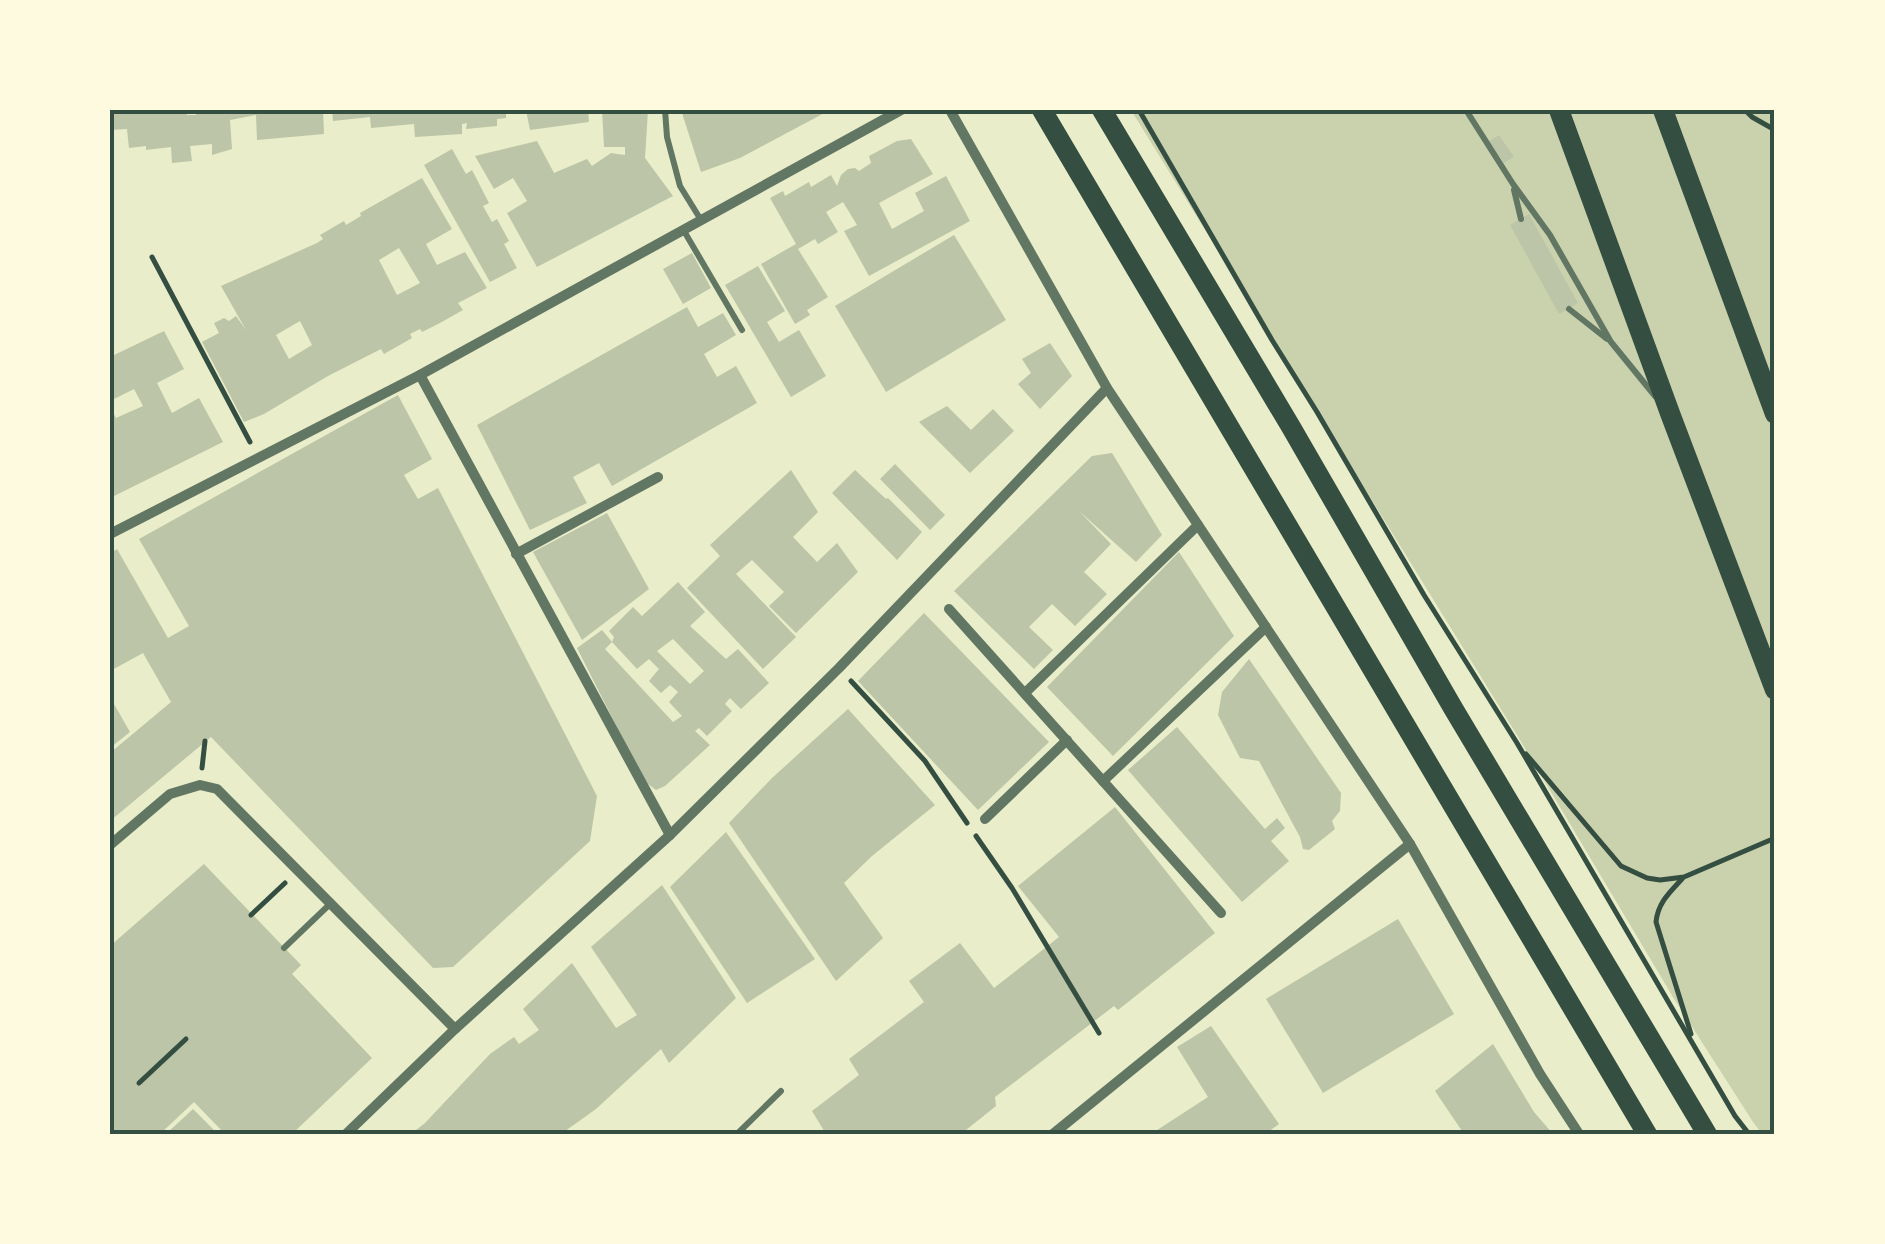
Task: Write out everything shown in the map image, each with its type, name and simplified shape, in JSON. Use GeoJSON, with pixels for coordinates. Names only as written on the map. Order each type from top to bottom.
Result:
{"type":"FeatureCollection","features":[{"type":"Feature","properties":{"kind":"main road"},"geometry":{"type":"LineString","coordinates":[[1042,110],[1647,1134]]}},
{"type":"Feature","properties":{"kind":"main road"},"geometry":{"type":"LineString","coordinates":[[1102,110],[1707,1134]]}},
{"type":"Feature","properties":{"kind":"main road"},"geometry":{"type":"LineString","coordinates":[[1559,110],[1775,690]]}},
{"type":"Feature","properties":{"kind":"main road"},"geometry":{"type":"LineString","coordinates":[[1663,110],[1775,414]]}},
{"type":"Feature","properties":{"kind":"street"},"geometry":{"type":"LineString","coordinates":[[110,534],[420,375],[901,110]]}},
{"type":"Feature","properties":{"kind":"street"},"geometry":{"type":"LineString","coordinates":[[950,110],[1107,388],[1410,844],[1540,1074],[1580,1134]]}},
{"type":"Feature","properties":{"kind":"street"},"geometry":{"type":"LineString","coordinates":[[420,375],[670,835]]}},
{"type":"Feature","properties":{"kind":"street"},"geometry":{"type":"LineString","coordinates":[[346,1134],[455,1029],[670,835],[839,668],[1107,388]]}},
{"type":"Feature","properties":{"kind":"street"},"geometry":{"type":"LineString","coordinates":[[516,554],[658,478]]}},
{"type":"Feature","properties":{"kind":"street"},"geometry":{"type":"LineString","coordinates":[[1025,694],[1198,525]]}},
{"type":"Feature","properties":{"kind":"street"},"geometry":{"type":"LineString","coordinates":[[949,609],[1221,914]]}},
{"type":"Feature","properties":{"kind":"street"},"geometry":{"type":"LineString","coordinates":[[1103,781],[1266,627]]}},
{"type":"Feature","properties":{"kind":"street"},"geometry":{"type":"LineString","coordinates":[[985,818],[1067,740]]}},
{"type":"Feature","properties":{"kind":"street"},"geometry":{"type":"LineString","coordinates":[[110,845],[170,794],[200,785],[217,790],[455,1029]]}},
{"type":"Feature","properties":{"kind":"street"},"geometry":{"type":"LineString","coordinates":[[1053,1134],[1410,844]]}},
{"type":"Feature","properties":{"kind":"lane"},"geometry":{"type":"LineString","coordinates":[[665,110],[666,137],[680,186],[701,220]]}},
{"type":"Feature","properties":{"kind":"lane"},"geometry":{"type":"LineString","coordinates":[[1466,110],[1550,235],[1611,342],[1671,416]]}},
{"type":"Feature","properties":{"kind":"lane"},"geometry":{"type":"LineString","coordinates":[[1513,184],[1521,219]]}},
{"type":"Feature","properties":{"kind":"lane"},"geometry":{"type":"LineString","coordinates":[[684,230],[742,330]]}},
{"type":"Feature","properties":{"kind":"lane"},"geometry":{"type":"LineString","coordinates":[[1568,308],[1611,342]]}},
{"type":"Feature","properties":{"kind":"lane"},"geometry":{"type":"LineString","coordinates":[[284,948],[331,903]]}},
{"type":"Feature","properties":{"kind":"lane"},"geometry":{"type":"LineString","coordinates":[[737,1134],[781,1091]]}},
{"type":"Feature","properties":{"kind":"path"},"geometry":{"type":"LineString","coordinates":[[1139,110],[1272,340],[1748,1134]]}},
{"type":"Feature","properties":{"kind":"path"},"geometry":{"type":"LineString","coordinates":[[1745,110],[1775,130]]}},
{"type":"Feature","properties":{"kind":"path"},"geometry":{"type":"LineString","coordinates":[[152,257],[258,458]]}},
{"type":"Feature","properties":{"kind":"path"},"geometry":{"type":"LineString","coordinates":[[839,668],[925,761],[1012,888],[1099,1033]]}},
{"type":"Feature","properties":{"kind":"path"},"geometry":{"type":"LineString","coordinates":[[200,785],[205,741]]}},
{"type":"Feature","properties":{"kind":"path"},"geometry":{"type":"LineString","coordinates":[[1517,743],[1621,866],[1646,878],[1684,877],[1775,838]]}},
{"type":"Feature","properties":{"kind":"path"},"geometry":{"type":"LineString","coordinates":[[251,915],[299,870]]}},
{"type":"Feature","properties":{"kind":"path"},"geometry":{"type":"LineString","coordinates":[[1684,877],[1663,899],[1656,922],[1695,1044]]}},
{"type":"Feature","properties":{"kind":"path"},"geometry":{"type":"LineString","coordinates":[[139,1083],[186,1039]]}},
{"type":"Feature","properties":{"kind":"green space"},"geometry":{"type":"Polygon","coordinates":[[[1131,110],[1775,110],[1775,1134],[1762,1134],[1753,1122],[1673,997],[1520,740],[1131,110]]]}},
{"type":"Feature","properties":{"kind":"building"},"geometry":{"type":"Polygon","coordinates":[[[110,110],[187,110],[187,115],[196,115],[196,110],[323,110],[324,134],[257,140],[256,115],[230,120],[232,149],[212,155],[212,144],[190,146],[192,161],[172,163],[171,147],[129,148],[127,129],[110,130],[110,110]]]}},
{"type":"Feature","properties":{"kind":"building"},"geometry":{"type":"Polygon","coordinates":[[[332,110],[506,110],[506,118],[497,119],[497,126],[466,129],[467,123],[462,124],[462,134],[415,137],[414,124],[371,128],[370,117],[333,121],[332,110]]]}},
{"type":"Feature","properties":{"kind":"building"},"geometry":{"type":"Polygon","coordinates":[[[526,110],[588,110],[589,122],[530,130],[526,110]]]}},
{"type":"Feature","properties":{"kind":"building"},"geometry":{"type":"Polygon","coordinates":[[[602,110],[648,110],[645,158],[673,196],[537,267],[507,213],[527,201],[513,178],[494,189],[475,156],[537,141],[554,173],[587,159],[592,166],[611,153],[625,155],[625,147],[604,147],[602,110]]]}},
{"type":"Feature","properties":{"kind":"building"},"geometry":{"type":"Polygon","coordinates":[[[681,110],[830,110],[740,158],[701,172],[681,110]]]}},
{"type":"Feature","properties":{"kind":"building"},"geometry":{"type":"Polygon","coordinates":[[[1499,135],[1514,157],[1504,163],[1489,141],[1499,135]]]}},
{"type":"Feature","properties":{"kind":"building"},"geometry":{"type":"Polygon","coordinates":[[[911,139],[933,174],[879,203],[892,229],[924,211],[915,193],[946,176],[970,221],[869,276],[844,231],[857,225],[843,202],[826,212],[838,232],[818,244],[815,239],[798,249],[828,297],[807,310],[810,315],[795,324],[761,264],[796,244],[770,198],[783,191],[785,196],[809,182],[811,187],[831,175],[837,186],[848,169],[859,171],[871,163],[869,156],[897,141],[911,139]]]}},
{"type":"Feature","properties":{"kind":"building"},"geometry":{"type":"Polygon","coordinates":[[[452,149],[466,174],[472,170],[489,203],[483,206],[492,222],[497,219],[517,268],[490,282],[424,165],[452,149]]]}},
{"type":"Feature","properties":{"kind":"building"},"geometry":{"type":"Polygon","coordinates":[[[422,178],[452,229],[426,244],[437,265],[465,252],[487,288],[458,303],[463,310],[422,332],[420,329],[410,334],[412,338],[384,354],[381,349],[244,422],[202,342],[219,333],[214,323],[224,318],[229,321],[236,316],[246,330],[221,286],[317,243],[323,239],[320,235],[344,221],[346,225],[422,178]],[[399,248],[379,260],[397,295],[420,283],[399,248]],[[300,321],[276,335],[289,359],[312,345],[300,321]]]}},
{"type":"Feature","properties":{"kind":"building"},"geometry":{"type":"Polygon","coordinates":[[[1529,214],[1578,303],[1559,314],[1510,225],[1529,214]]]}},
{"type":"Feature","properties":{"kind":"building"},"geometry":{"type":"Polygon","coordinates":[[[954,235],[1006,320],[886,392],[835,306],[954,235]]]}},
{"type":"Feature","properties":{"kind":"building"},"geometry":{"type":"Polygon","coordinates":[[[692,253],[711,288],[683,304],[663,269],[692,253]]]}},
{"type":"Feature","properties":{"kind":"building"},"geometry":{"type":"Polygon","coordinates":[[[758,266],[785,311],[767,322],[779,342],[799,330],[826,376],[791,397],[725,285],[758,266]]]}},
{"type":"Feature","properties":{"kind":"building"},"geometry":{"type":"Polygon","coordinates":[[[687,307],[698,327],[723,313],[736,335],[704,354],[717,377],[736,366],[757,403],[612,486],[599,463],[573,477],[587,503],[530,530],[477,425],[687,307]]]}},
{"type":"Feature","properties":{"kind":"building"},"geometry":{"type":"Polygon","coordinates":[[[164,331],[184,369],[157,383],[172,413],[199,398],[223,442],[110,498],[110,406],[116,418],[143,406],[134,389],[110,401],[110,357],[164,331]]]}},
{"type":"Feature","properties":{"kind":"building"},"geometry":{"type":"Polygon","coordinates":[[[1050,343],[1072,376],[1040,409],[1018,384],[1031,373],[1022,359],[1050,343]]]}},
{"type":"Feature","properties":{"kind":"building"},"geometry":{"type":"Polygon","coordinates":[[[398,395],[432,459],[404,475],[418,499],[438,488],[597,796],[590,841],[453,967],[433,968],[211,737],[110,821],[110,753],[171,702],[143,653],[112,670],[110,667],[110,554],[117,549],[168,638],[189,626],[139,539],[398,395]]]}},
{"type":"Feature","properties":{"kind":"building"},"geometry":{"type":"Polygon","coordinates":[[[947,406],[971,430],[993,409],[1014,431],[970,473],[919,422],[947,406]]]}},
{"type":"Feature","properties":{"kind":"building"},"geometry":{"type":"Polygon","coordinates":[[[1112,453],[1162,535],[1136,562],[1079,511],[1111,544],[1084,572],[1107,594],[1075,626],[1052,604],[1029,627],[1053,650],[1034,669],[954,591],[1092,456],[1112,453]]]}},
{"type":"Feature","properties":{"kind":"building"},"geometry":{"type":"Polygon","coordinates":[[[895,464],[945,515],[930,530],[880,479],[895,464]]]}},
{"type":"Feature","properties":{"kind":"building"},"geometry":{"type":"Polygon","coordinates":[[[791,470],[818,512],[793,537],[817,562],[837,543],[858,572],[796,633],[769,606],[784,592],[752,560],[736,574],[796,637],[763,669],[687,588],[720,556],[710,545],[791,470]]]}},
{"type":"Feature","properties":{"kind":"building"},"geometry":{"type":"Polygon","coordinates":[[[855,470],[922,532],[897,560],[832,493],[855,470]]]}},
{"type":"Feature","properties":{"kind":"building"},"geometry":{"type":"Polygon","coordinates":[[[607,513],[649,589],[582,640],[533,552],[607,513]]]}},
{"type":"Feature","properties":{"kind":"building"},"geometry":{"type":"Polygon","coordinates":[[[1179,552],[1234,636],[1113,756],[1047,687],[1179,552]]]}},
{"type":"Feature","properties":{"kind":"building"},"geometry":{"type":"Polygon","coordinates":[[[678,582],[705,612],[690,626],[726,659],[738,649],[769,683],[741,709],[730,698],[725,704],[732,711],[707,736],[699,728],[695,731],[710,745],[656,790],[648,784],[626,745],[577,648],[602,630],[612,642],[614,637],[609,631],[633,607],[642,616],[678,582]],[[673,639],[657,651],[690,684],[704,671],[673,639]],[[612,642],[605,649],[673,722],[682,716],[669,702],[678,692],[670,685],[661,693],[649,681],[659,669],[649,659],[637,669],[612,642]]]}},
{"type":"Feature","properties":{"kind":"building"},"geometry":{"type":"Polygon","coordinates":[[[924,613],[1049,742],[978,810],[858,681],[924,613]]]}},
{"type":"Feature","properties":{"kind":"building"},"geometry":{"type":"Polygon","coordinates":[[[1249,659],[1341,793],[1340,811],[1332,821],[1335,829],[1309,850],[1303,849],[1259,761],[1240,758],[1218,715],[1222,692],[1249,659]]]}},
{"type":"Feature","properties":{"kind":"building"},"geometry":{"type":"Polygon","coordinates":[[[110,697],[130,732],[110,748],[110,697]]]}},
{"type":"Feature","properties":{"kind":"building"},"geometry":{"type":"Polygon","coordinates":[[[848,709],[935,805],[844,883],[883,938],[836,981],[729,823],[848,709]]]}},
{"type":"Feature","properties":{"kind":"building"},"geometry":{"type":"Polygon","coordinates":[[[1177,727],[1265,829],[1277,818],[1285,828],[1271,841],[1289,861],[1242,902],[1128,770],[1177,727]]]}},
{"type":"Feature","properties":{"kind":"building"},"geometry":{"type":"Polygon","coordinates":[[[1115,807],[1215,933],[1118,1010],[1114,1006],[995,1097],[996,1106],[961,1134],[826,1134],[812,1111],[859,1075],[849,1059],[924,1002],[909,981],[960,943],[994,988],[1059,937],[1018,886],[1115,807]]]}},
{"type":"Feature","properties":{"kind":"building"},"geometry":{"type":"Polygon","coordinates":[[[726,832],[815,959],[747,1003],[670,887],[726,832]]]}},
{"type":"Feature","properties":{"kind":"building"},"geometry":{"type":"Polygon","coordinates":[[[204,864],[301,965],[292,974],[372,1058],[292,1134],[225,1134],[194,1102],[160,1134],[110,1134],[110,946],[204,864]]]}},
{"type":"Feature","properties":{"kind":"building"},"geometry":{"type":"Polygon","coordinates":[[[662,885],[736,998],[669,1063],[661,1049],[596,1109],[561,1134],[411,1134],[490,1054],[514,1037],[519,1044],[539,1030],[523,1009],[572,963],[616,1028],[637,1015],[591,947],[662,885]]]}},
{"type":"Feature","properties":{"kind":"building"},"geometry":{"type":"Polygon","coordinates":[[[1398,919],[1454,1014],[1323,1093],[1266,999],[1398,919]]]}},
{"type":"Feature","properties":{"kind":"building"},"geometry":{"type":"Polygon","coordinates":[[[1211,1026],[1279,1124],[1265,1134],[1151,1134],[1208,1097],[1177,1047],[1211,1026]]]}},
{"type":"Feature","properties":{"kind":"building"},"geometry":{"type":"Polygon","coordinates":[[[1493,1044],[1534,1112],[1553,1134],[1464,1134],[1435,1091],[1493,1044]]]}},
{"type":"Feature","properties":{"kind":"building"},"geometry":{"type":"Polygon","coordinates":[[[193,1109],[218,1134],[166,1134],[193,1109]]]}}]}
